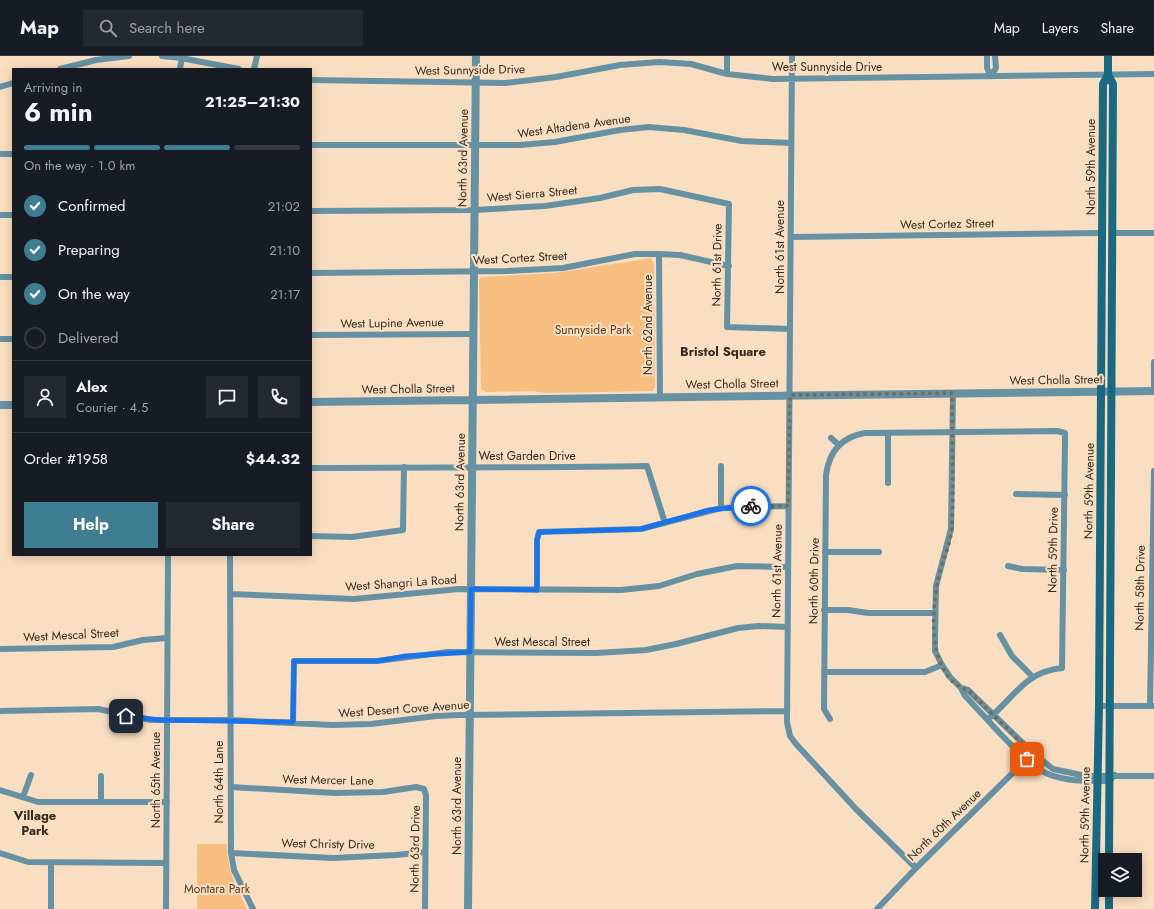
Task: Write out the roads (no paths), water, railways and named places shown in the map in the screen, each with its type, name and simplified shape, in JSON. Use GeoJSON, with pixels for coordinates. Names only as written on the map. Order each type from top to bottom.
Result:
{"type":"FeatureCollection","features":[{"type":"Feature","properties":{"kind":"main road","name":"North 59th Avenue"},"geometry":{"type":"LineString","coordinates":[[1095,909],[1099,706],[1104,84],[1108,75],[1108,56]]}},
{"type":"Feature","properties":{"kind":"main road","name":"North 59th Avenue"},"geometry":{"type":"LineString","coordinates":[[1108,75],[1113,84],[1108,706],[1111,777],[1109,853]]}},
{"type":"Feature","properties":{"kind":"main road"},"geometry":{"type":"LineString","coordinates":[[1109,897],[1109,909]]}},
{"type":"Feature","properties":{"kind":"street"},"geometry":{"type":"LineString","coordinates":[[64,68],[96,60],[129,56]]}},
{"type":"Feature","properties":{"kind":"street"},"geometry":{"type":"LineString","coordinates":[[162,56],[181,57],[234,68]]}},
{"type":"Feature","properties":{"kind":"street"},"geometry":{"type":"LineString","coordinates":[[254,68],[257,56]]}},
{"type":"Feature","properties":{"kind":"street","name":"North 63rd Avenue"},"geometry":{"type":"LineString","coordinates":[[468,909],[476,56]]}},
{"type":"Feature","properties":{"kind":"street"},"geometry":{"type":"LineString","coordinates":[[727,56],[727,74]]}},
{"type":"Feature","properties":{"kind":"street","name":"North 61st Avenue"},"geometry":{"type":"LineString","coordinates":[[792,56],[787,627],[788,728],[796,744],[856,809],[916,868]]}},
{"type":"Feature","properties":{"kind":"street"},"geometry":{"type":"LineString","coordinates":[[987,56],[987,68],[991,76]]}},
{"type":"Feature","properties":{"kind":"street"},"geometry":{"type":"LineString","coordinates":[[991,76],[996,68],[995,56]]}},
{"type":"Feature","properties":{"kind":"street"},"geometry":{"type":"LineString","coordinates":[[180,68],[181,57]]}},
{"type":"Feature","properties":{"kind":"street","name":"West Sunnyside Drive"},"geometry":{"type":"LineString","coordinates":[[312,80],[476,82],[530,80],[620,65],[659,62],[691,64],[727,74],[792,79],[1154,74]]}},
{"type":"Feature","properties":{"kind":"street"},"geometry":{"type":"LineString","coordinates":[[0,87],[12,83]]}},
{"type":"Feature","properties":{"kind":"street","name":"West Altadena Avenue"},"geometry":{"type":"LineString","coordinates":[[312,145],[520,145],[547,143],[620,130],[649,127],[684,130],[742,141],[791,143]]}},
{"type":"Feature","properties":{"kind":"street"},"geometry":{"type":"LineString","coordinates":[[0,154],[12,154]]}},
{"type":"Feature","properties":{"kind":"street","name":"West Sierra Street"},"geometry":{"type":"LineString","coordinates":[[312,211],[474,210],[545,206],[600,198],[633,190],[660,189],[729,204]]}},
{"type":"Feature","properties":{"kind":"street","name":"North 61st Drive"},"geometry":{"type":"LineString","coordinates":[[729,204],[727,327],[790,329]]}},
{"type":"Feature","properties":{"kind":"street"},"geometry":{"type":"LineString","coordinates":[[0,215],[12,215]]}},
{"type":"Feature","properties":{"kind":"street","name":"West Cortez Street"},"geometry":{"type":"LineString","coordinates":[[791,237],[1103,233]]}},
{"type":"Feature","properties":{"kind":"street"},"geometry":{"type":"LineString","coordinates":[[1112,233],[1154,233]]}},
{"type":"Feature","properties":{"kind":"street","name":"West Cortez Street"},"geometry":{"type":"LineString","coordinates":[[312,273],[473,271],[563,268],[635,254],[680,255],[729,266]]}},
{"type":"Feature","properties":{"kind":"street","name":"North 62nd Avenue"},"geometry":{"type":"LineString","coordinates":[[659,254],[660,397]]}},
{"type":"Feature","properties":{"kind":"street"},"geometry":{"type":"LineString","coordinates":[[0,277],[12,277]]}},
{"type":"Feature","properties":{"kind":"street","name":"West Lupine Avenue"},"geometry":{"type":"LineString","coordinates":[[312,335],[473,334]]}},
{"type":"Feature","properties":{"kind":"street"},"geometry":{"type":"LineString","coordinates":[[0,339],[12,339]]}},
{"type":"Feature","properties":{"kind":"street"},"geometry":{"type":"LineString","coordinates":[[1154,362],[1154,391]]}},
{"type":"Feature","properties":{"kind":"street","name":"West Cholla Street"},"geometry":{"type":"LineString","coordinates":[[312,402],[1154,391]]}},
{"type":"Feature","properties":{"kind":"street"},"geometry":{"type":"LineString","coordinates":[[952,393],[951,529],[936,586],[935,650],[942,666],[961,688],[965,696],[1027,759],[1041,770],[1053,776],[1072,780],[1154,776]]}},
{"type":"Feature","properties":{"kind":"street"},"geometry":{"type":"LineString","coordinates":[[0,405],[12,405]]}},
{"type":"Feature","properties":{"kind":"street","name":"North 59th Drive"},"geometry":{"type":"LineString","coordinates":[[952,432],[1057,431],[1065,433],[1062,668],[1042,671],[1032,676]]}},
{"type":"Feature","properties":{"kind":"street"},"geometry":{"type":"LineString","coordinates":[[832,438],[839,444],[848,438],[857,435],[952,432]]}},
{"type":"Feature","properties":{"kind":"street"},"geometry":{"type":"LineString","coordinates":[[888,433],[888,483]]}},
{"type":"Feature","properties":{"kind":"street","name":"North 60th Drive"},"geometry":{"type":"LineString","coordinates":[[830,719],[824,709],[826,475],[830,456],[839,444]]}},
{"type":"Feature","properties":{"kind":"street","name":"West Garden Drive"},"geometry":{"type":"LineString","coordinates":[[312,468],[472,466],[619,468],[647,466],[665,523]]}},
{"type":"Feature","properties":{"kind":"street"},"geometry":{"type":"LineString","coordinates":[[721,508],[722,466]]}},
{"type":"Feature","properties":{"kind":"street"},"geometry":{"type":"LineString","coordinates":[[312,536],[352,537],[403,530],[404,467]]}},
{"type":"Feature","properties":{"kind":"street","name":"North 58th Drive"},"geometry":{"type":"LineString","coordinates":[[1152,706],[1154,471]]}},
{"type":"Feature","properties":{"kind":"street"},"geometry":{"type":"LineString","coordinates":[[1016,494],[1065,495]]}},
{"type":"Feature","properties":{"kind":"street"},"geometry":{"type":"LineString","coordinates":[[537,590],[537,540],[539,532],[641,529],[721,508],[788,506]]}},
{"type":"Feature","properties":{"kind":"street"},"geometry":{"type":"LineString","coordinates":[[825,552],[880,552]]}},
{"type":"Feature","properties":{"kind":"street","name":"North 65th Avenue"},"geometry":{"type":"LineString","coordinates":[[166,909],[168,556]]}},
{"type":"Feature","properties":{"kind":"street","name":"North 64th Lane"},"geometry":{"type":"LineString","coordinates":[[230,556],[231,853],[234,870],[253,909]]}},
{"type":"Feature","properties":{"kind":"street","name":"West Shangri La Road"},"geometry":{"type":"LineString","coordinates":[[230,594],[354,599],[471,589],[621,590],[659,586],[697,574],[737,566],[788,567]]}},
{"type":"Feature","properties":{"kind":"street"},"geometry":{"type":"LineString","coordinates":[[1008,566],[1022,569],[1064,570]]}},
{"type":"Feature","properties":{"kind":"street"},"geometry":{"type":"LineString","coordinates":[[824,610],[848,610],[868,613],[935,614]]}},
{"type":"Feature","properties":{"kind":"street","name":"West Mescal Street"},"geometry":{"type":"LineString","coordinates":[[293,722],[294,661],[377,661],[406,656],[470,652],[596,653],[646,650],[738,628],[759,626],[787,627]]}},
{"type":"Feature","properties":{"kind":"street"},"geometry":{"type":"LineString","coordinates":[[988,719],[1032,676],[1012,656],[1000,635]]}},
{"type":"Feature","properties":{"kind":"street","name":"West Mescal Street"},"geometry":{"type":"LineString","coordinates":[[0,649],[113,647],[143,640],[168,638]]}},
{"type":"Feature","properties":{"kind":"street"},"geometry":{"type":"LineString","coordinates":[[824,672],[916,673],[925,672],[942,666]]}},
{"type":"Feature","properties":{"kind":"street"},"geometry":{"type":"LineString","coordinates":[[961,688],[968,690],[1033,754],[1053,769],[1098,778]]}},
{"type":"Feature","properties":{"kind":"street"},"geometry":{"type":"LineString","coordinates":[[1099,706],[1152,706]]}},
{"type":"Feature","properties":{"kind":"street","name":"West Desert Cove Avenue"},"geometry":{"type":"LineString","coordinates":[[0,711],[98,710],[144,719],[167,721],[230,720],[332,725],[372,724],[436,716],[787,711]]}},
{"type":"Feature","properties":{"kind":"street","name":"North 60th Avenue"},"geometry":{"type":"LineString","coordinates":[[877,909],[916,868],[1033,754]]}},
{"type":"Feature","properties":{"kind":"street"},"geometry":{"type":"LineString","coordinates":[[23,797],[31,775]]}},
{"type":"Feature","properties":{"kind":"street"},"geometry":{"type":"LineString","coordinates":[[101,776],[101,802]]}},
{"type":"Feature","properties":{"kind":"street","name":"West Mercer Lane"},"geometry":{"type":"LineString","coordinates":[[231,787],[335,793],[384,792],[416,787],[424,789]]}},
{"type":"Feature","properties":{"kind":"street","name":"North 63rd Drive"},"geometry":{"type":"LineString","coordinates":[[424,789],[426,795],[425,909]]}},
{"type":"Feature","properties":{"kind":"street"},"geometry":{"type":"LineString","coordinates":[[0,790],[38,802],[167,802]]}},
{"type":"Feature","properties":{"kind":"street","name":"West Christy Drive"},"geometry":{"type":"LineString","coordinates":[[231,853],[333,858],[396,856],[426,852]]}},
{"type":"Feature","properties":{"kind":"street"},"geometry":{"type":"LineString","coordinates":[[0,853],[22,861],[166,863]]}},
{"type":"Feature","properties":{"kind":"street"},"geometry":{"type":"LineString","coordinates":[[51,862],[51,909]]}},
{"type":"Feature","properties":{"kind":"district","name":"Bristol Square"},"geometry":{"type":"Point","coordinates":[723,351]}},
{"type":"Feature","properties":{"kind":"district","name":"Village Park"},"geometry":{"type":"Point","coordinates":[35,822]}},
{"type":"Feature","properties":{"kind":"park label","name":"Sunnyside Park"},"geometry":{"type":"Point","coordinates":[593,330]}},
{"type":"Feature","properties":{"kind":"park label","name":"Montara Park"},"geometry":{"type":"Point","coordinates":[217,889]}}]}
